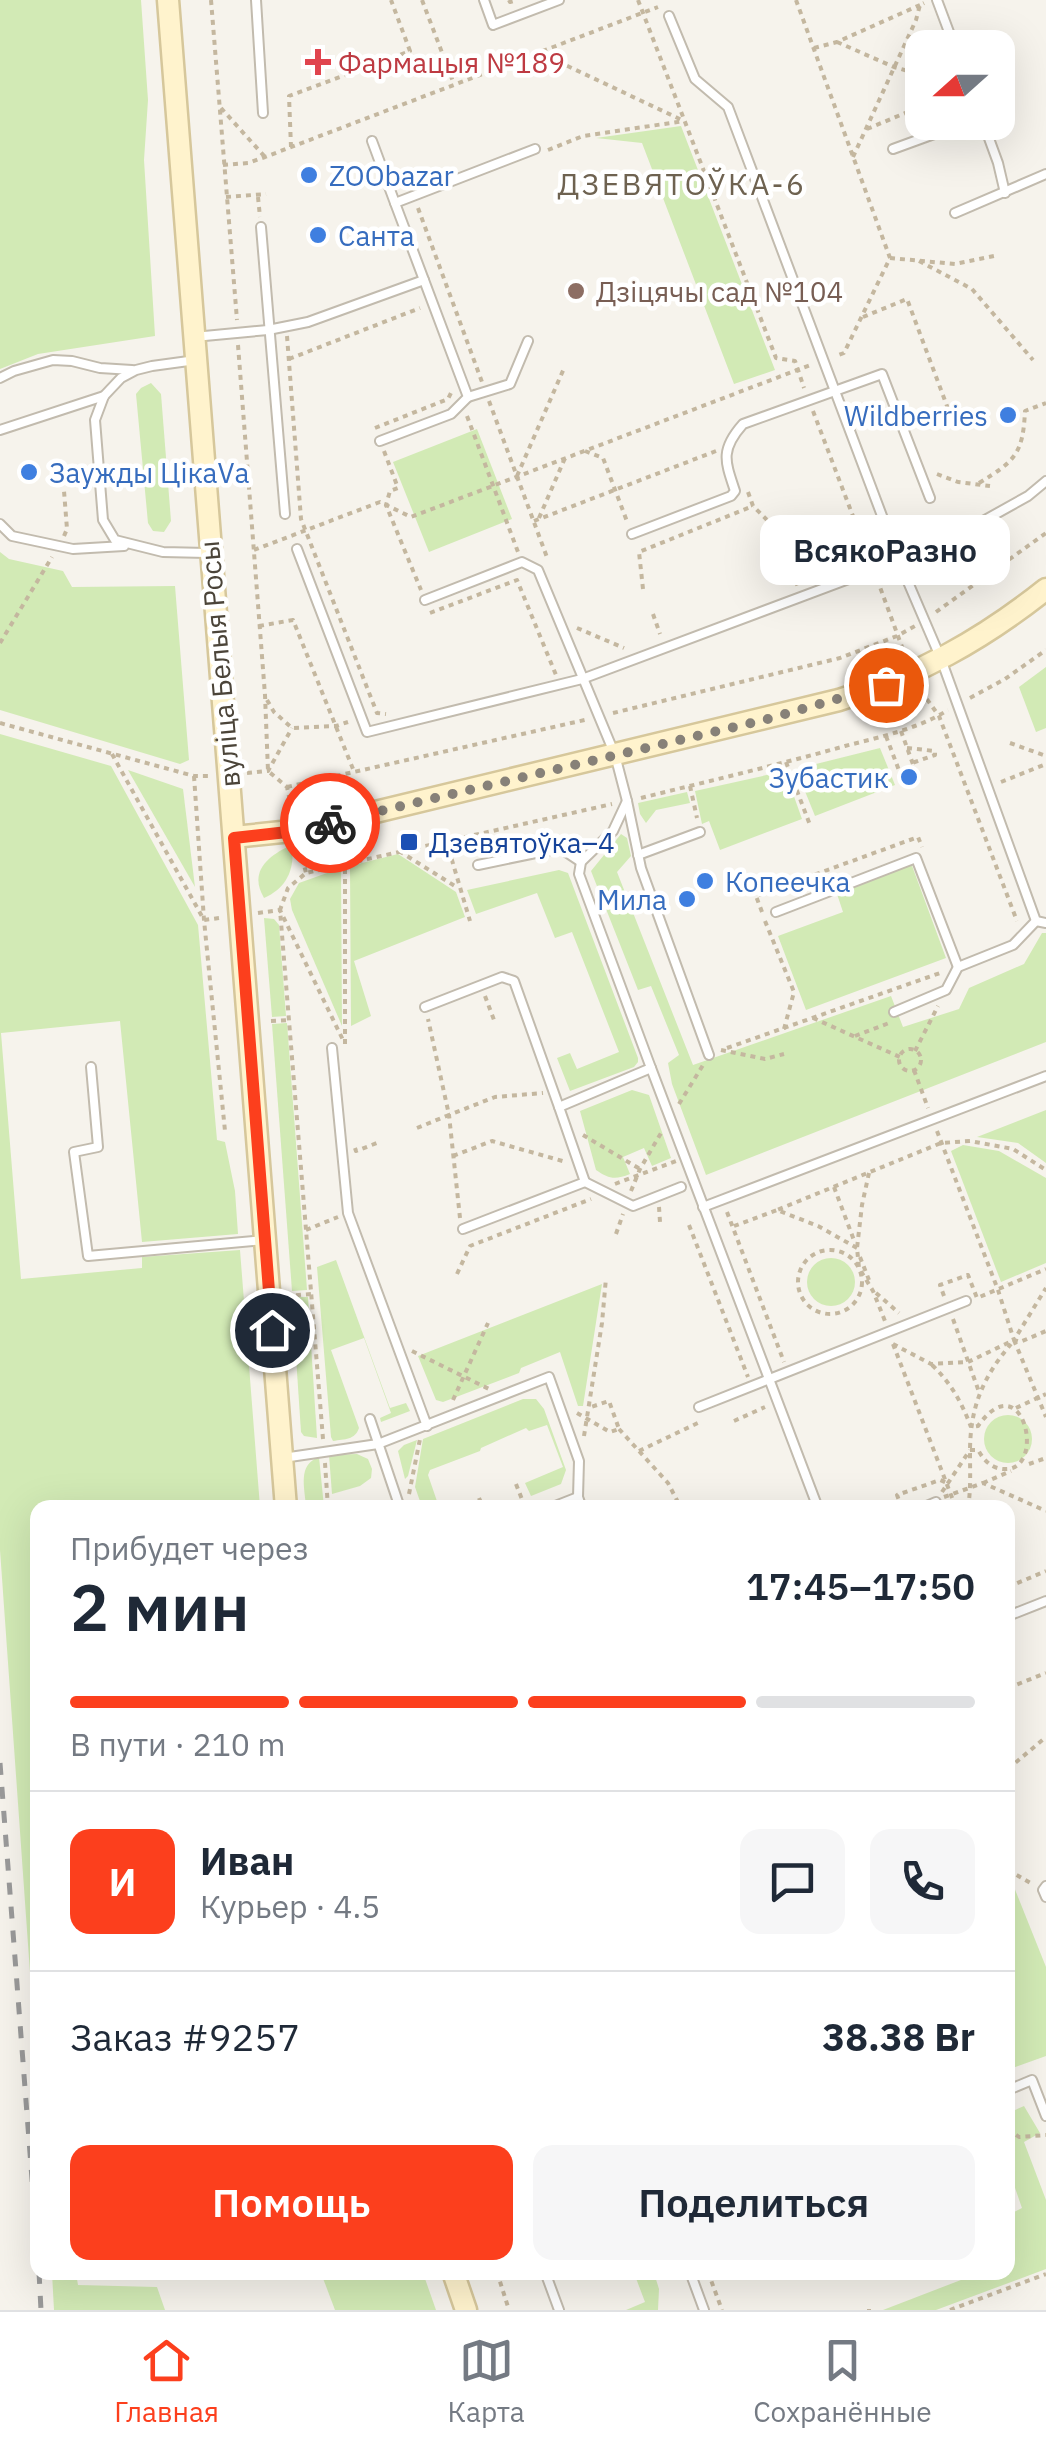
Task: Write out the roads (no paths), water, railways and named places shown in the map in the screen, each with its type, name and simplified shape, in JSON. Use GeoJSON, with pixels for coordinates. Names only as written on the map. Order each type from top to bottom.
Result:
{"type":"FeatureCollection","features":[{"type":"Feature","properties":{"kind":"main road","name":"вуліца Белыя Росы"},"geometry":{"type":"LineString","coordinates":[[168,0],[285,1500]]}},
{"type":"Feature","properties":{"kind":"main road"},"geometry":{"type":"LineString","coordinates":[[234,838],[296,831],[839,700],[886,685],[941,659],[990,630],[1046,589]]}},
{"type":"Feature","properties":{"kind":"main road"},"geometry":{"type":"LineString","coordinates":[[456,2280],[466,2310]]}},
{"type":"Feature","properties":{"kind":"lane"},"geometry":{"type":"LineString","coordinates":[[256,0],[263,113]]}},
{"type":"Feature","properties":{"kind":"lane"},"geometry":{"type":"LineString","coordinates":[[484,0],[493,25],[559,0]]}},
{"type":"Feature","properties":{"kind":"lane"},"geometry":{"type":"LineString","coordinates":[[935,0],[948,30]]}},
{"type":"Feature","properties":{"kind":"lane"},"geometry":{"type":"LineString","coordinates":[[669,16],[695,79],[728,107],[899,561],[941,659],[1041,922],[1013,946],[958,967],[946,990],[894,1012]]}},
{"type":"Feature","properties":{"kind":"lane"},"geometry":{"type":"LineString","coordinates":[[892,149],[917,140]]}},
{"type":"Feature","properties":{"kind":"lane"},"geometry":{"type":"LineString","coordinates":[[990,140],[1005,193]]}},
{"type":"Feature","properties":{"kind":"lane"},"geometry":{"type":"LineString","coordinates":[[372,141],[465,400]]}},
{"type":"Feature","properties":{"kind":"lane"},"geometry":{"type":"LineString","coordinates":[[395,203],[535,149]]}},
{"type":"Feature","properties":{"kind":"lane"},"geometry":{"type":"LineString","coordinates":[[955,213],[1046,174]]}},
{"type":"Feature","properties":{"kind":"lane"},"geometry":{"type":"LineString","coordinates":[[260,227],[285,514]]}},
{"type":"Feature","properties":{"kind":"lane"},"geometry":{"type":"LineString","coordinates":[[194,337],[308,322],[424,280]]}},
{"type":"Feature","properties":{"kind":"lane"},"geometry":{"type":"LineString","coordinates":[[380,441],[451,414],[465,400],[510,384],[528,341]]}},
{"type":"Feature","properties":{"kind":"lane"},"geometry":{"type":"LineString","coordinates":[[0,378],[53,360],[136,370]]}},
{"type":"Feature","properties":{"kind":"lane"},"geometry":{"type":"LineString","coordinates":[[196,360],[152,366],[122,378],[104,396],[95,420],[103,520],[115,540],[163,552],[210,554]]}},
{"type":"Feature","properties":{"kind":"lane"},"geometry":{"type":"LineString","coordinates":[[632,534],[732,496],[724,458],[731,438],[743,424],[882,374],[930,498]]}},
{"type":"Feature","properties":{"kind":"lane"},"geometry":{"type":"LineString","coordinates":[[0,430],[104,396]]}},
{"type":"Feature","properties":{"kind":"lane"},"geometry":{"type":"LineString","coordinates":[[297,549],[367,732],[580,674],[874,571],[975,528],[1028,496],[1046,480]]}},
{"type":"Feature","properties":{"kind":"lane"},"geometry":{"type":"LineString","coordinates":[[0,524],[12,536],[59,546],[139,546]]}},
{"type":"Feature","properties":{"kind":"lane"},"geometry":{"type":"LineString","coordinates":[[425,600],[522,562],[538,570],[614,755],[641,868],[709,1055]]}},
{"type":"Feature","properties":{"kind":"lane"},"geometry":{"type":"LineString","coordinates":[[627,801],[613,831],[581,862],[579,874],[815,1500]]}},
{"type":"Feature","properties":{"kind":"lane"},"geometry":{"type":"LineString","coordinates":[[638,854],[700,832]]}},
{"type":"Feature","properties":{"kind":"lane"},"geometry":{"type":"LineString","coordinates":[[478,865],[560,848],[581,862]]}},
{"type":"Feature","properties":{"kind":"lane"},"geometry":{"type":"LineString","coordinates":[[776,912],[916,858],[958,967]]}},
{"type":"Feature","properties":{"kind":"lane"},"geometry":{"type":"LineString","coordinates":[[425,1007],[502,977],[514,981],[585,1182],[598,1194],[632,1206],[681,1187]]}},
{"type":"Feature","properties":{"kind":"lane"},"geometry":{"type":"LineString","coordinates":[[332,1048],[348,1213],[427,1426]]}},
{"type":"Feature","properties":{"kind":"lane"},"geometry":{"type":"LineString","coordinates":[[92,1067],[98,1146],[74,1152],[88,1256],[265,1240]]}},
{"type":"Feature","properties":{"kind":"lane"},"geometry":{"type":"LineString","coordinates":[[559,1107],[651,1068]]}},
{"type":"Feature","properties":{"kind":"lane"},"geometry":{"type":"LineString","coordinates":[[703,1207],[1046,1076]]}},
{"type":"Feature","properties":{"kind":"lane"},"geometry":{"type":"LineString","coordinates":[[464,1228],[585,1182]]}},
{"type":"Feature","properties":{"kind":"lane"},"geometry":{"type":"LineString","coordinates":[[699,1406],[966,1301]]}},
{"type":"Feature","properties":{"kind":"lane"},"geometry":{"type":"LineString","coordinates":[[282,1458],[378,1444],[549,1377],[580,1461],[579,1500]]}},
{"type":"Feature","properties":{"kind":"lane"},"geometry":{"type":"LineString","coordinates":[[370,1418],[397,1500]]}},
{"type":"Feature","properties":{"kind":"lane"},"geometry":{"type":"LineString","coordinates":[[570,1500],[578,1497]]}},
{"type":"Feature","properties":{"kind":"lane"},"geometry":{"type":"LineString","coordinates":[[1015,1613],[1046,1601]]}},
{"type":"Feature","properties":{"kind":"lane"},"geometry":{"type":"LineString","coordinates":[[1015,2087],[1046,2074]]}},
{"type":"Feature","properties":{"kind":"lane"},"geometry":{"type":"LineString","coordinates":[[1032,2080],[1046,2116]]}},
{"type":"Feature","properties":{"kind":"lane"},"geometry":{"type":"LineString","coordinates":[[548,2280],[559,2310]]}},
{"type":"Feature","properties":{"kind":"lane"},"geometry":{"type":"LineString","coordinates":[[693,2280],[704,2310]]}},
{"type":"Feature","properties":{"kind":"railway"},"geometry":{"type":"LineString","coordinates":[[0,1763],[30,2153]]}},
{"type":"Feature","properties":{"kind":"railway"},"geometry":{"type":"LineString","coordinates":[[39,2280],[41,2310]]}},
{"type":"Feature","properties":{"kind":"place","name":"Фармацыя №189"},"geometry":{"type":"Point","coordinates":[318,62]}},
{"type":"Feature","properties":{"kind":"place","name":"ZOObazar"},"geometry":{"type":"Point","coordinates":[309,175]}},
{"type":"Feature","properties":{"kind":"place","name":"Санта"},"geometry":{"type":"Point","coordinates":[318,235]}},
{"type":"Feature","properties":{"kind":"place","name":"Дзіцячы сад №104"},"geometry":{"type":"Point","coordinates":[576,291]}},
{"type":"Feature","properties":{"kind":"place","name":"Wildberries"},"geometry":{"type":"Point","coordinates":[1008,415]}},
{"type":"Feature","properties":{"kind":"place","name":"Заужды ЦікаVа"},"geometry":{"type":"Point","coordinates":[29,472]}},
{"type":"Feature","properties":{"kind":"place","name":"ВсякоРазно"},"geometry":{"type":"Point","coordinates":[886,685]}},
{"type":"Feature","properties":{"kind":"place","name":"Зубастик"},"geometry":{"type":"Point","coordinates":[909,777]}},
{"type":"Feature","properties":{"kind":"place","name":"Дзевятоўка–4"},"geometry":{"type":"Point","coordinates":[409,842]}},
{"type":"Feature","properties":{"kind":"place","name":"Копеечка"},"geometry":{"type":"Point","coordinates":[705,881]}},
{"type":"Feature","properties":{"kind":"place","name":"Мила"},"geometry":{"type":"Point","coordinates":[687,899]}},
{"type":"Feature","properties":{"kind":"district","name":"ДЗЕВЯТОЎКА-6"},"geometry":{"type":"Point","coordinates":[682,183]}}]}
